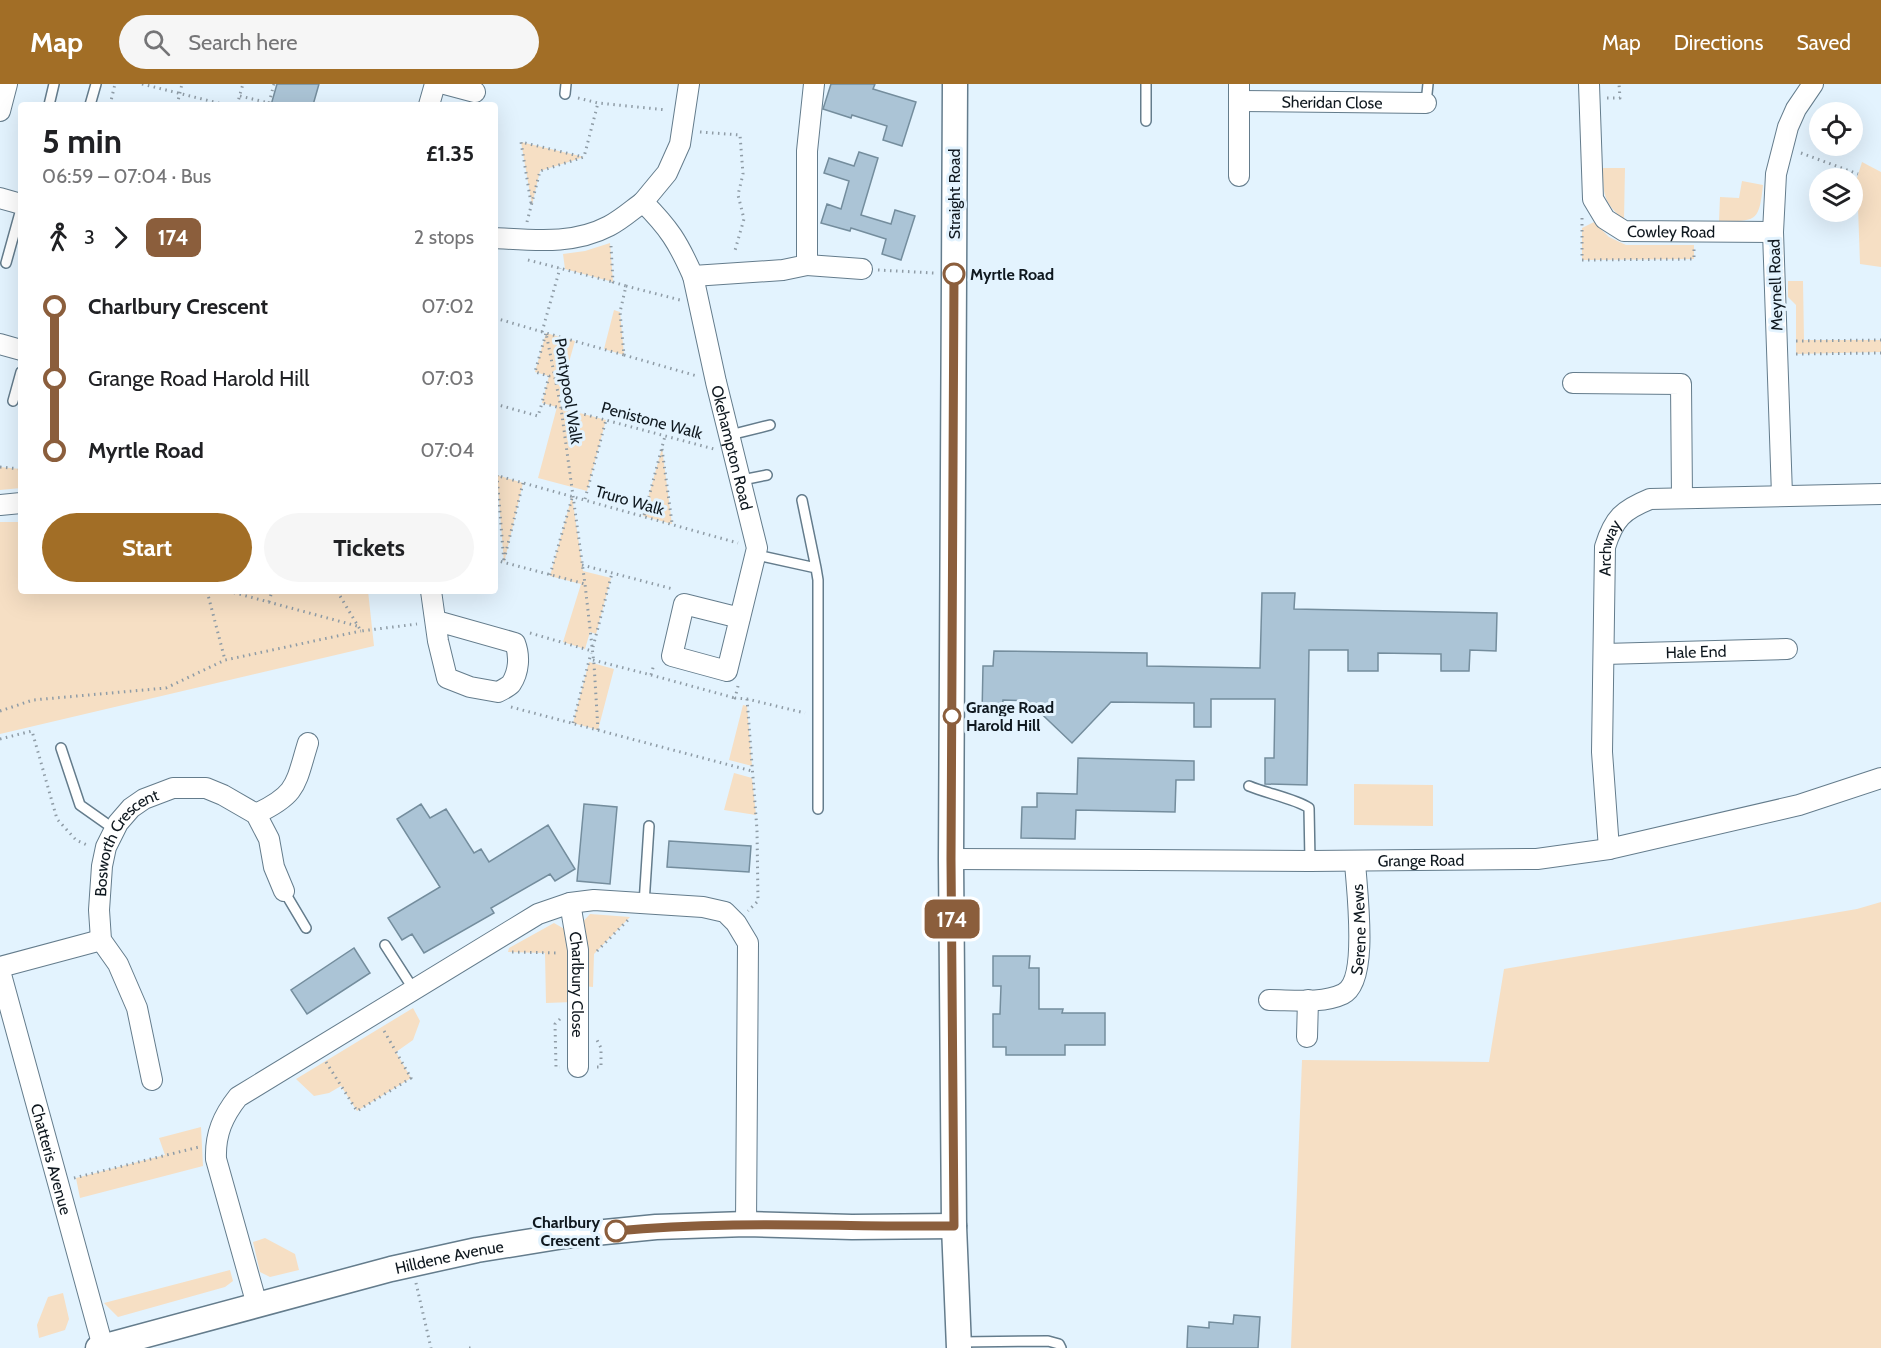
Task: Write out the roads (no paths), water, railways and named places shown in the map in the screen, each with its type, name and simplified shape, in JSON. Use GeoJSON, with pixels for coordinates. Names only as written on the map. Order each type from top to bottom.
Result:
{"type":"FeatureCollection","features":[{"type":"Feature","properties":{"kind":"street"},"geometry":{"type":"LineString","coordinates":[[0,111],[7,84]]}},
{"type":"Feature","properties":{"kind":"street"},"geometry":{"type":"LineString","coordinates":[[430,102],[435,84]]}},
{"type":"Feature","properties":{"kind":"street"},"geometry":{"type":"LineString","coordinates":[[445,84],[474,94]]}},
{"type":"Feature","properties":{"kind":"street"},"geometry":{"type":"LineString","coordinates":[[498,239],[522,249],[586,235],[609,226],[643,202],[667,173],[680,144],[690,84]]}},
{"type":"Feature","properties":{"kind":"street"},"geometry":{"type":"LineString","coordinates":[[807,265],[807,151],[814,84]]}},
{"type":"Feature","properties":{"kind":"street","name":"Straight Road"},"geometry":{"type":"LineString","coordinates":[[955,84],[951,859],[954,1226],[959,1345]]}},
{"type":"Feature","properties":{"kind":"street","name":"Cowley Road"},"geometry":{"type":"LineString","coordinates":[[1589,84],[1593,199],[1598,211],[1614,227],[1624,231],[1773,232]]}},
{"type":"Feature","properties":{"kind":"street","name":"Meynell Road"},"geometry":{"type":"LineString","coordinates":[[1782,495],[1773,232],[1776,174],[1788,127],[1796,109],[1813,84]]}},
{"type":"Feature","properties":{"kind":"street","name":"Sheridan Close"},"geometry":{"type":"LineString","coordinates":[[1239,176],[1239,93],[1427,93]]}},
{"type":"Feature","properties":{"kind":"street"},"geometry":{"type":"LineString","coordinates":[[0,198],[18,203]]}},
{"type":"Feature","properties":{"kind":"street"},"geometry":{"type":"LineString","coordinates":[[643,202],[666,225],[680,246],[693,276],[783,270],[807,265],[862,269]]}},
{"type":"Feature","properties":{"kind":"street","name":"Okehampton Road"},"geometry":{"type":"LineString","coordinates":[[693,276],[757,552],[728,671],[672,656],[684,604],[740,618]]}},
{"type":"Feature","properties":{"kind":"street"},"geometry":{"type":"LineString","coordinates":[[0,344],[18,349]]}},
{"type":"Feature","properties":{"kind":"street"},"geometry":{"type":"LineString","coordinates":[[1573,383],[1681,384],[1682,498]]}},
{"type":"Feature","properties":{"kind":"street","name":"Archway"},"geometry":{"type":"LineString","coordinates":[[1609,849],[1602,752],[1605,547],[1611,527],[1627,511],[1650,499],[1881,494]]}},
{"type":"Feature","properties":{"kind":"street"},"geometry":{"type":"LineString","coordinates":[[0,505],[18,503]]}},
{"type":"Feature","properties":{"kind":"street"},"geometry":{"type":"LineString","coordinates":[[432,594],[438,641],[447,678],[470,687],[498,692],[510,685],[518,664],[518,651],[515,643],[437,621]]}},
{"type":"Feature","properties":{"kind":"street","name":"Hale End"},"geometry":{"type":"LineString","coordinates":[[1604,654],[1787,649]]}},
{"type":"Feature","properties":{"kind":"street"},"geometry":{"type":"LineString","coordinates":[[284,891],[274,867],[269,839],[256,814],[287,796],[295,785],[308,743]]}},
{"type":"Feature","properties":{"kind":"street","name":"Grange Road"},"geometry":{"type":"LineString","coordinates":[[951,859],[1310,861],[1537,859],[1609,849],[1799,805],[1881,778]]}},
{"type":"Feature","properties":{"kind":"street","name":"Bosworth Crescent"},"geometry":{"type":"LineString","coordinates":[[101,940],[100,885],[105,854],[114,829],[131,808],[157,793],[173,788],[206,789],[223,795],[256,814]]}},
{"type":"Feature","properties":{"kind":"street","name":"Serene Mews"},"geometry":{"type":"LineString","coordinates":[[1269,1000],[1308,1000],[1345,994],[1355,979],[1360,958],[1355,861]]}},
{"type":"Feature","properties":{"kind":"street"},"geometry":{"type":"LineString","coordinates":[[256,1305],[216,1159],[215,1143],[223,1119],[238,1097],[538,914],[570,903],[594,900],[703,907],[724,912],[736,923],[748,943],[746,1224]]}},
{"type":"Feature","properties":{"kind":"street","name":"Charlbury Close"},"geometry":{"type":"LineString","coordinates":[[570,903],[578,950],[578,1066]]}},
{"type":"Feature","properties":{"kind":"street"},"geometry":{"type":"LineString","coordinates":[[0,969],[101,940],[118,963],[136,1008],[152,1080]]}},
{"type":"Feature","properties":{"kind":"street","name":"Chatteris Avenue"},"geometry":{"type":"LineString","coordinates":[[0,969],[59,1182],[101,1347]]}},
{"type":"Feature","properties":{"kind":"street"},"geometry":{"type":"LineString","coordinates":[[1307,1037],[1308,1000]]}},
{"type":"Feature","properties":{"kind":"street","name":"Hilldene Avenue"},"geometry":{"type":"LineString","coordinates":[[101,1347],[412,1264],[477,1250],[564,1236],[656,1227],[746,1224],[852,1227],[954,1226]]}},
{"type":"Feature","properties":{"kind":"lane"},"geometry":{"type":"LineString","coordinates":[[50,102],[54,84]]}},
{"type":"Feature","properties":{"kind":"lane"},"geometry":{"type":"LineString","coordinates":[[91,102],[96,84]]}},
{"type":"Feature","properties":{"kind":"lane"},"geometry":{"type":"LineString","coordinates":[[1146,84],[1146,121]]}},
{"type":"Feature","properties":{"kind":"lane"},"geometry":{"type":"LineString","coordinates":[[6,263],[18,220]]}},
{"type":"Feature","properties":{"kind":"lane"},"geometry":{"type":"LineString","coordinates":[[13,401],[18,383]]}},
{"type":"Feature","properties":{"kind":"lane"},"geometry":{"type":"LineString","coordinates":[[730,435],[770,425]]}},
{"type":"Feature","properties":{"kind":"lane"},"geometry":{"type":"LineString","coordinates":[[742,480],[767,475]]}},
{"type":"Feature","properties":{"kind":"lane"},"geometry":{"type":"LineString","coordinates":[[802,500],[818,580],[818,809]]}},
{"type":"Feature","properties":{"kind":"lane"},"geometry":{"type":"LineString","coordinates":[[757,552],[816,568]]}},
{"type":"Feature","properties":{"kind":"lane"},"geometry":{"type":"LineString","coordinates":[[61,748],[80,805],[114,829]]}},
{"type":"Feature","properties":{"kind":"lane"},"geometry":{"type":"LineString","coordinates":[[1249,786],[1268,794],[1301,802],[1309,808],[1310,861]]}},
{"type":"Feature","properties":{"kind":"lane"},"geometry":{"type":"LineString","coordinates":[[644,904],[649,826]]}},
{"type":"Feature","properties":{"kind":"lane"},"geometry":{"type":"LineString","coordinates":[[284,891],[306,928]]}},
{"type":"Feature","properties":{"kind":"lane"},"geometry":{"type":"LineString","coordinates":[[385,945],[414,990]]}},
{"type":"Feature","properties":{"kind":"lane"},"geometry":{"type":"LineString","coordinates":[[959,1345],[1048,1341],[1059,1344],[1061,1348]]}},
{"type":"Feature","properties":{"kind":"place","name":"Myrtle Road"},"geometry":{"type":"Point","coordinates":[954,274]}},
{"type":"Feature","properties":{"kind":"place","name":"Grange Road Harold Hill"},"geometry":{"type":"Point","coordinates":[952,716]}},
{"type":"Feature","properties":{"kind":"place","name":"Charlbury Crescent"},"geometry":{"type":"Point","coordinates":[616,1231]}}]}
